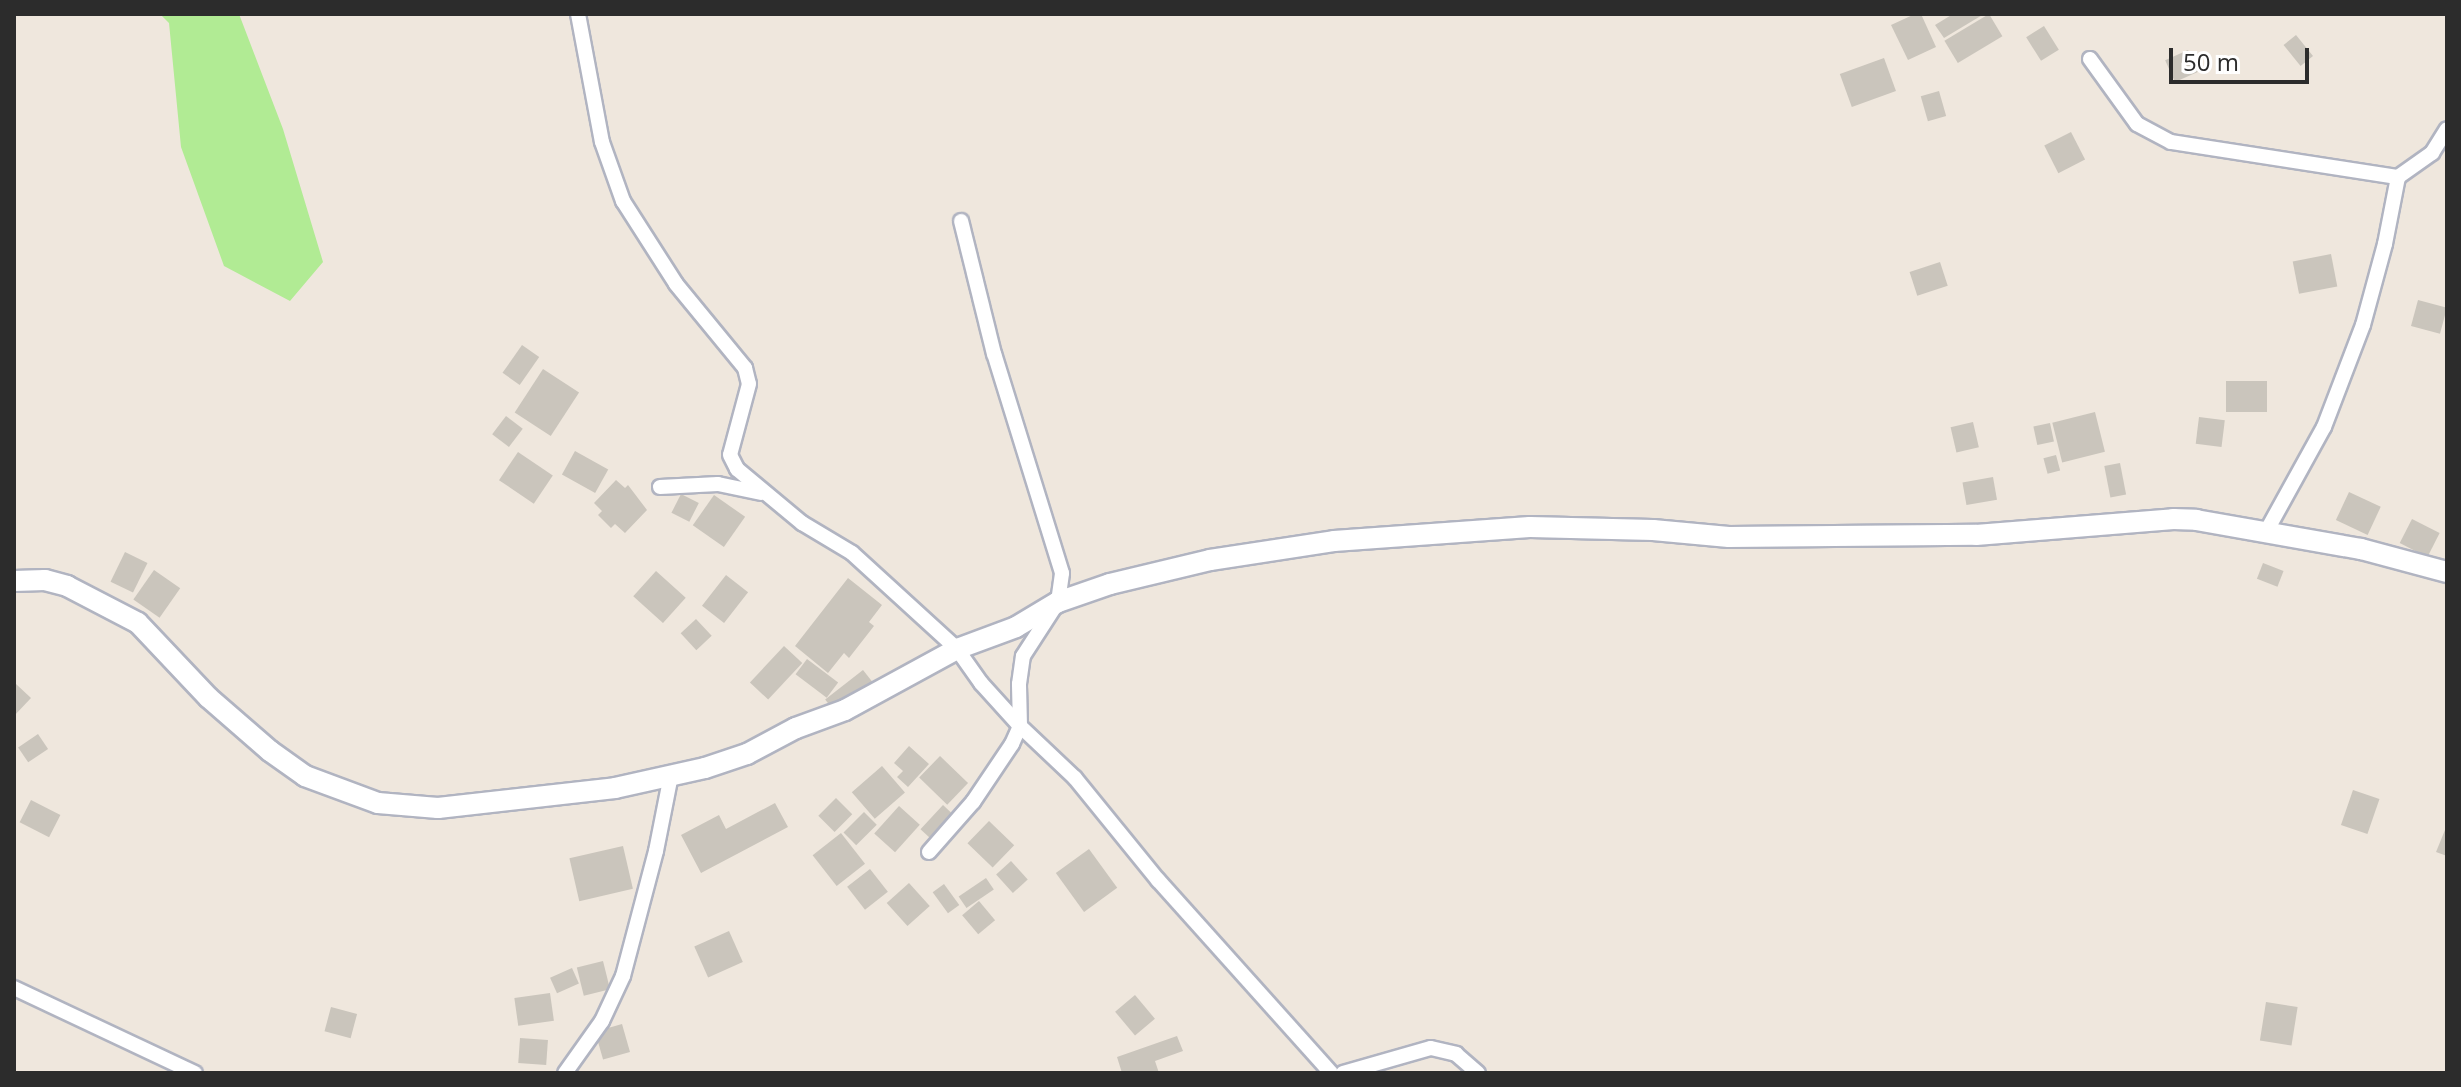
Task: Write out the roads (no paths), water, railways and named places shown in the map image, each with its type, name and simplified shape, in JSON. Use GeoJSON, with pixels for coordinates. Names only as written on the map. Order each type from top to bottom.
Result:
{"type":"FeatureCollection","features":[{"type":"Feature","properties":{"kind":"street"},"geometry":{"type":"LineString","coordinates":[[578,14],[602,142],[623,201],[676,284],[745,368],[749,384],[730,455],[737,469],[802,523],[852,553],[957,649],[981,683],[1020,726],[1075,778],[1158,880],[1331,1073]]}},
{"type":"Feature","properties":{"kind":"street"},"geometry":{"type":"LineString","coordinates":[[2090,59],[2137,124],[2171,142],[2398,177]]}},
{"type":"Feature","properties":{"kind":"street"},"geometry":{"type":"LineString","coordinates":[[2266,532],[2324,427],[2357,339],[2385,244],[2398,177],[2432,153],[2447,129]]}},
{"type":"Feature","properties":{"kind":"street"},"geometry":{"type":"LineString","coordinates":[[929,852],[973,802],[1020,726],[1019,684],[1023,656],[1058,602],[1062,573],[994,354],[961,221]]}},
{"type":"Feature","properties":{"kind":"street"},"geometry":{"type":"LineString","coordinates":[[660,487],[718,484],[765,494]]}},
{"type":"Feature","properties":{"kind":"street"},"geometry":{"type":"LineString","coordinates":[[14,581],[45,580],[67,586],[138,623],[209,698],[270,751],[305,776],[378,803],[438,808],[615,788],[747,754],[796,728],[884,690],[957,649],[1016,627],[1058,602],[1110,584],[1263,549],[1463,530],[1530,527],[1653,530],[1729,537],[1824,538],[1976,535],[2173,519],[2361,549],[2447,572]]}},
{"type":"Feature","properties":{"kind":"street"},"geometry":{"type":"LineString","coordinates":[[565,1073],[602,1021],[623,976],[656,851],[671,775]]}},
{"type":"Feature","properties":{"kind":"street"},"geometry":{"type":"LineString","coordinates":[[14,988],[195,1073]]}},
{"type":"Feature","properties":{"kind":"street"},"geometry":{"type":"LineString","coordinates":[[1343,1073],[1431,1048],[1456,1054],[1478,1073]]}}]}
